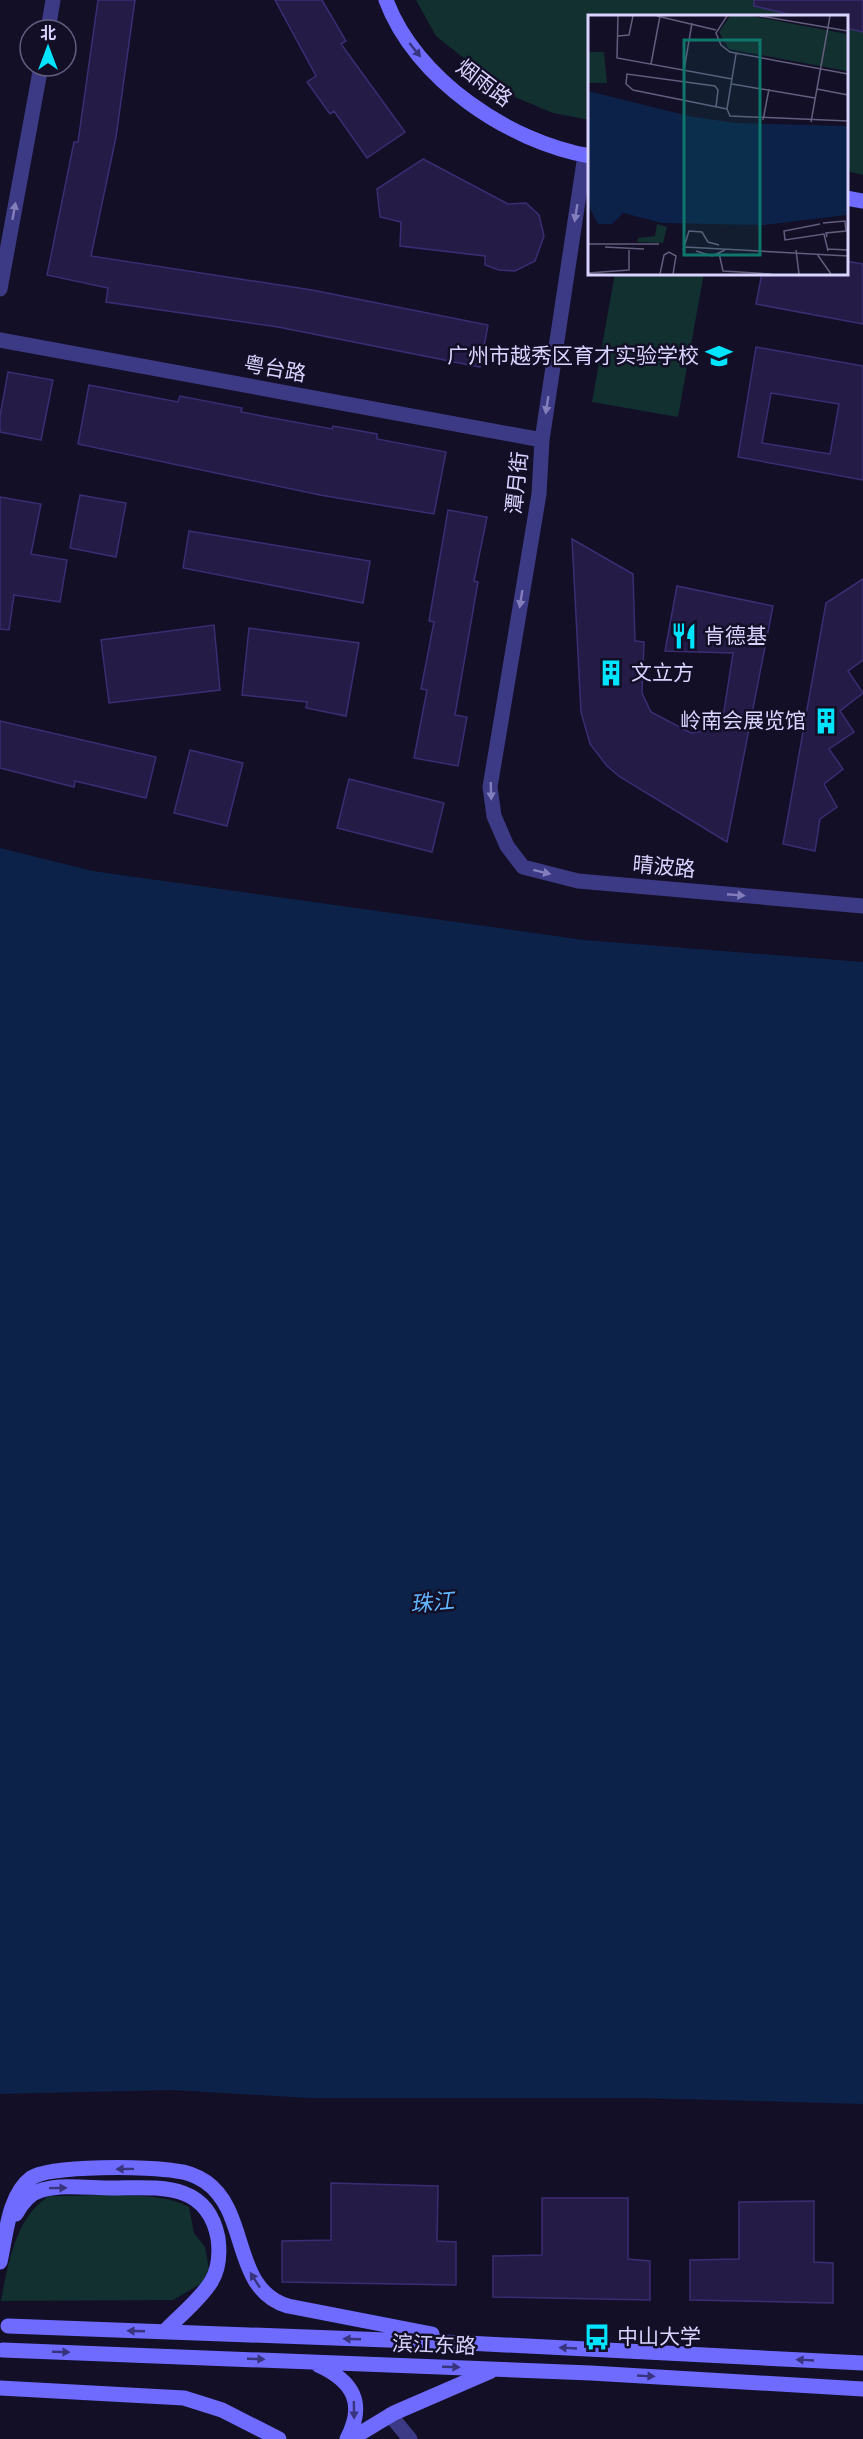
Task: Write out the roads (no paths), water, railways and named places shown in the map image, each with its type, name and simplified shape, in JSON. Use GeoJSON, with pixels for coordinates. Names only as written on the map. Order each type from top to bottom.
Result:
{"type":"FeatureCollection","features":[{"type":"Feature","properties":{"kind":"main road","name":"烟雨路"},"geometry":{"type":"LineString","coordinates":[[386,0],[412,50],[486,115],[523,136],[588,155]]}},
{"type":"Feature","properties":{"kind":"main road"},"geometry":{"type":"LineString","coordinates":[[848,198],[863,201]]}},
{"type":"Feature","properties":{"kind":"main road"},"geometry":{"type":"LineString","coordinates":[[0,2262],[17,2196],[31,2178],[60,2170],[178,2171],[198,2177],[224,2199],[233,2216],[249,2271],[270,2298],[288,2306],[467,2343]]}},
{"type":"Feature","properties":{"kind":"main road"},"geometry":{"type":"LineString","coordinates":[[5,2238],[21,2205],[42,2190],[164,2187],[185,2193],[209,2213],[218,2242],[218,2264],[215,2274],[203,2292],[164,2332]]}},
{"type":"Feature","properties":{"kind":"main road","name":"滨江东路"},"geometry":{"type":"LineString","coordinates":[[8,2326],[467,2343],[863,2362]]}},
{"type":"Feature","properties":{"kind":"main road","name":"滨江东路"},"geometry":{"type":"LineString","coordinates":[[3,2350],[496,2369],[863,2388]]}},
{"type":"Feature","properties":{"kind":"main road"},"geometry":{"type":"LineString","coordinates":[[310,2361],[338,2374],[351,2388],[356,2416],[349,2439]]}},
{"type":"Feature","properties":{"kind":"main road"},"geometry":{"type":"LineString","coordinates":[[349,2439],[390,2415],[496,2369]]}},
{"type":"Feature","properties":{"kind":"main road"},"geometry":{"type":"LineString","coordinates":[[0,2388],[184,2398],[222,2410],[279,2439]]}},
{"type":"Feature","properties":{"kind":"street"},"geometry":{"type":"LineString","coordinates":[[50,18],[53,0]]}},
{"type":"Feature","properties":{"kind":"street"},"geometry":{"type":"LineString","coordinates":[[0,289],[39,78]]}},
{"type":"Feature","properties":{"kind":"street","name":"潭月街"},"geometry":{"type":"LineString","coordinates":[[494,816],[490,787],[539,494],[542,440],[588,155]]}},
{"type":"Feature","properties":{"kind":"street","name":"粤台路"},"geometry":{"type":"LineString","coordinates":[[0,340],[542,440]]}},
{"type":"Feature","properties":{"kind":"street","name":"晴波路"},"geometry":{"type":"LineString","coordinates":[[494,816],[507,846],[523,867],[578,881],[863,906]]}},
{"type":"Feature","properties":{"kind":"street"},"geometry":{"type":"LineString","coordinates":[[390,2415],[410,2439]]}},
{"type":"Feature","properties":{"kind":"water","name":"珠江"},"geometry":{"type":"Polygon","coordinates":[[[0,848],[93,871],[584,940],[863,962],[863,2104],[641,2098],[309,2098],[172,2090],[0,2094],[0,848]]]}},
{"type":"Feature","properties":{"kind":"place","name":"广州市越秀区育才实验学校"},"geometry":{"type":"Point","coordinates":[719,356]}},
{"type":"Feature","properties":{"kind":"place","name":"肯德基"},"geometry":{"type":"Point","coordinates":[684,636]}},
{"type":"Feature","properties":{"kind":"place","name":"文立方"},"geometry":{"type":"Point","coordinates":[611,673]}},
{"type":"Feature","properties":{"kind":"place","name":"岭南会展览馆"},"geometry":{"type":"Point","coordinates":[826,721]}},
{"type":"Feature","properties":{"kind":"place","name":"中山大学"},"geometry":{"type":"Point","coordinates":[597,2337]}}]}
